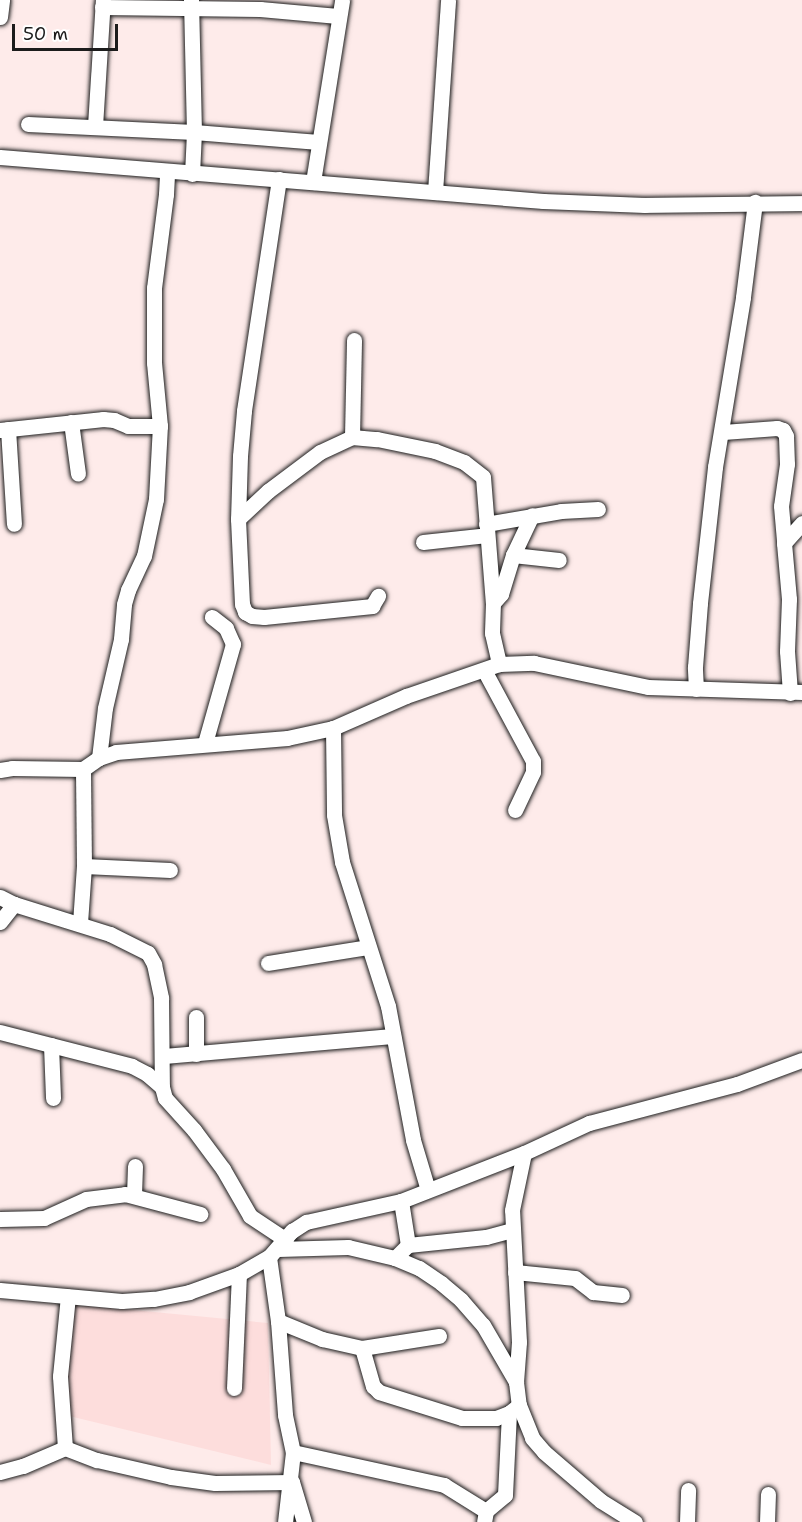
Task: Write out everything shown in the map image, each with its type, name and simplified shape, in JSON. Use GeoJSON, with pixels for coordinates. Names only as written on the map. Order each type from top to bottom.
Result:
{"type":"FeatureCollection","features":[{"type":"Feature","properties":{"kind":"street"},"geometry":{"type":"LineString","coordinates":[[0,16],[2,0]]}},
{"type":"Feature","properties":{"kind":"street"},"geometry":{"type":"LineString","coordinates":[[314,182],[318,142],[342,0]]}},
{"type":"Feature","properties":{"kind":"street"},"geometry":{"type":"LineString","coordinates":[[435,192],[448,0]]}},
{"type":"Feature","properties":{"kind":"street"},"geometry":{"type":"LineString","coordinates":[[95,126],[103,4],[191,5],[338,16]]}},
{"type":"Feature","properties":{"kind":"street"},"geometry":{"type":"LineString","coordinates":[[191,5],[194,132],[192,174]]}},
{"type":"Feature","properties":{"kind":"street"},"geometry":{"type":"LineString","coordinates":[[28,124],[194,132],[318,142]]}},
{"type":"Feature","properties":{"kind":"street"},"geometry":{"type":"LineString","coordinates":[[0,157],[543,201],[645,205],[802,203]]}},
{"type":"Feature","properties":{"kind":"street"},"geometry":{"type":"LineString","coordinates":[[99,758],[105,708],[121,639],[126,597],[140,569],[152,527],[159,464],[160,426],[154,363],[154,288],[167,172]]}},
{"type":"Feature","properties":{"kind":"street"},"geometry":{"type":"LineString","coordinates":[[279,179],[244,411],[238,519],[240,592],[245,612],[252,616],[372,606],[378,596]]}},
{"type":"Feature","properties":{"kind":"street"},"geometry":{"type":"LineString","coordinates":[[696,689],[695,667],[700,603],[715,467],[723,432],[744,297],[755,202]]}},
{"type":"Feature","properties":{"kind":"street"},"geometry":{"type":"LineString","coordinates":[[352,437],[354,339]]}},
{"type":"Feature","properties":{"kind":"street"},"geometry":{"type":"LineString","coordinates":[[14,524],[4,430],[109,419],[128,426],[160,426]]}},
{"type":"Feature","properties":{"kind":"street"},"geometry":{"type":"LineString","coordinates":[[71,422],[78,474]]}},
{"type":"Feature","properties":{"kind":"street"},"geometry":{"type":"LineString","coordinates":[[4,766],[83,769],[99,758],[116,752],[287,738],[333,728],[406,696],[499,664],[534,663],[648,687],[796,692],[787,651],[789,599],[781,506],[787,464],[786,436],[783,430],[777,428],[723,432]]}},
{"type":"Feature","properties":{"kind":"street"},"geometry":{"type":"LineString","coordinates":[[238,519],[268,491],[320,452],[352,437],[377,439],[435,451],[476,470],[483,477],[493,603],[492,633],[499,664]]}},
{"type":"Feature","properties":{"kind":"street"},"geometry":{"type":"LineString","coordinates":[[423,542],[487,530],[532,515],[598,509]]}},
{"type":"Feature","properties":{"kind":"street"},"geometry":{"type":"LineString","coordinates":[[493,603],[501,594],[513,555],[532,515]]}},
{"type":"Feature","properties":{"kind":"street"},"geometry":{"type":"LineString","coordinates":[[784,543],[802,523]]}},
{"type":"Feature","properties":{"kind":"street"},"geometry":{"type":"LineString","coordinates":[[513,555],[559,560]]}},
{"type":"Feature","properties":{"kind":"street"},"geometry":{"type":"LineString","coordinates":[[205,743],[232,644],[226,628],[212,617]]}},
{"type":"Feature","properties":{"kind":"street"},"geometry":{"type":"LineString","coordinates":[[484,670],[533,761],[533,772],[515,810]]}},
{"type":"Feature","properties":{"kind":"street"},"geometry":{"type":"LineString","coordinates":[[333,728],[334,814],[342,862],[388,1006],[412,1140],[428,1190]]}},
{"type":"Feature","properties":{"kind":"street"},"geometry":{"type":"LineString","coordinates":[[80,923],[84,866],[83,769]]}},
{"type":"Feature","properties":{"kind":"street"},"geometry":{"type":"LineString","coordinates":[[84,866],[170,870]]}},
{"type":"Feature","properties":{"kind":"street"},"geometry":{"type":"LineString","coordinates":[[0,922],[7,900],[80,923],[130,942],[148,953],[154,964],[161,998],[162,1087],[165,1098],[194,1130],[223,1169],[240,1203],[278,1249],[279,1322],[285,1415],[293,1452],[292,1482],[285,1522]]}},
{"type":"Feature","properties":{"kind":"street"},"geometry":{"type":"LineString","coordinates":[[268,963],[368,947]]}},
{"type":"Feature","properties":{"kind":"street"},"geometry":{"type":"LineString","coordinates":[[196,1017],[196,1054]]}},
{"type":"Feature","properties":{"kind":"street"},"geometry":{"type":"LineString","coordinates":[[0,1032],[132,1066],[162,1087]]}},
{"type":"Feature","properties":{"kind":"street"},"geometry":{"type":"LineString","coordinates":[[163,1056],[393,1036]]}},
{"type":"Feature","properties":{"kind":"street"},"geometry":{"type":"LineString","coordinates":[[51,1045],[53,1098]]}},
{"type":"Feature","properties":{"kind":"street"},"geometry":{"type":"LineString","coordinates":[[0,1290],[122,1301],[154,1299],[189,1292],[239,1274],[278,1249],[292,1231],[306,1222],[401,1201],[524,1153],[589,1123],[737,1084],[802,1060]]}},
{"type":"Feature","properties":{"kind":"street"},"geometry":{"type":"LineString","coordinates":[[293,1452],[444,1485],[485,1517],[505,1495],[519,1342],[512,1210],[524,1153]]}},
{"type":"Feature","properties":{"kind":"street"},"geometry":{"type":"LineString","coordinates":[[134,1195],[135,1166]]}},
{"type":"Feature","properties":{"kind":"street"},"geometry":{"type":"LineString","coordinates":[[0,1220],[44,1218],[86,1199],[104,1195],[134,1195],[200,1214]]}},
{"type":"Feature","properties":{"kind":"street"},"geometry":{"type":"LineString","coordinates":[[401,1201],[408,1245]]}},
{"type":"Feature","properties":{"kind":"street"},"geometry":{"type":"LineString","coordinates":[[395,1258],[408,1245],[486,1237],[512,1230]]}},
{"type":"Feature","properties":{"kind":"street"},"geometry":{"type":"LineString","coordinates":[[278,1249],[348,1247],[395,1258],[419,1268],[461,1300],[483,1326],[516,1382]]}},
{"type":"Feature","properties":{"kind":"street"},"geometry":{"type":"LineString","coordinates":[[515,1272],[575,1278],[593,1292],[622,1295]]}},
{"type":"Feature","properties":{"kind":"street"},"geometry":{"type":"LineString","coordinates":[[234,1388],[239,1274]]}},
{"type":"Feature","properties":{"kind":"street"},"geometry":{"type":"LineString","coordinates":[[65,1448],[60,1376],[68,1296]]}},
{"type":"Feature","properties":{"kind":"street"},"geometry":{"type":"LineString","coordinates":[[279,1322],[322,1339],[362,1348],[439,1336]]}},
{"type":"Feature","properties":{"kind":"street"},"geometry":{"type":"LineString","coordinates":[[362,1348],[373,1386],[379,1392],[462,1418],[496,1418],[514,1409]]}},
{"type":"Feature","properties":{"kind":"street"},"geometry":{"type":"LineString","coordinates":[[514,1409],[532,1438],[561,1470],[627,1520]]}},
{"type":"Feature","properties":{"kind":"street"},"geometry":{"type":"LineString","coordinates":[[0,1472],[23,1466],[65,1448],[97,1460],[171,1477],[215,1483],[292,1482]]}},
{"type":"Feature","properties":{"kind":"street"},"geometry":{"type":"LineString","coordinates":[[292,1482],[304,1522]]}},
{"type":"Feature","properties":{"kind":"street"},"geometry":{"type":"LineString","coordinates":[[687,1522],[688,1490]]}},
{"type":"Feature","properties":{"kind":"street"},"geometry":{"type":"LineString","coordinates":[[767,1522],[768,1494]]}},
{"type":"Feature","properties":{"kind":"shaded area"},"geometry":{"type":"Polygon","coordinates":[[[70,1304],[268,1323],[271,1465],[65,1415],[70,1304]]]}}]}
